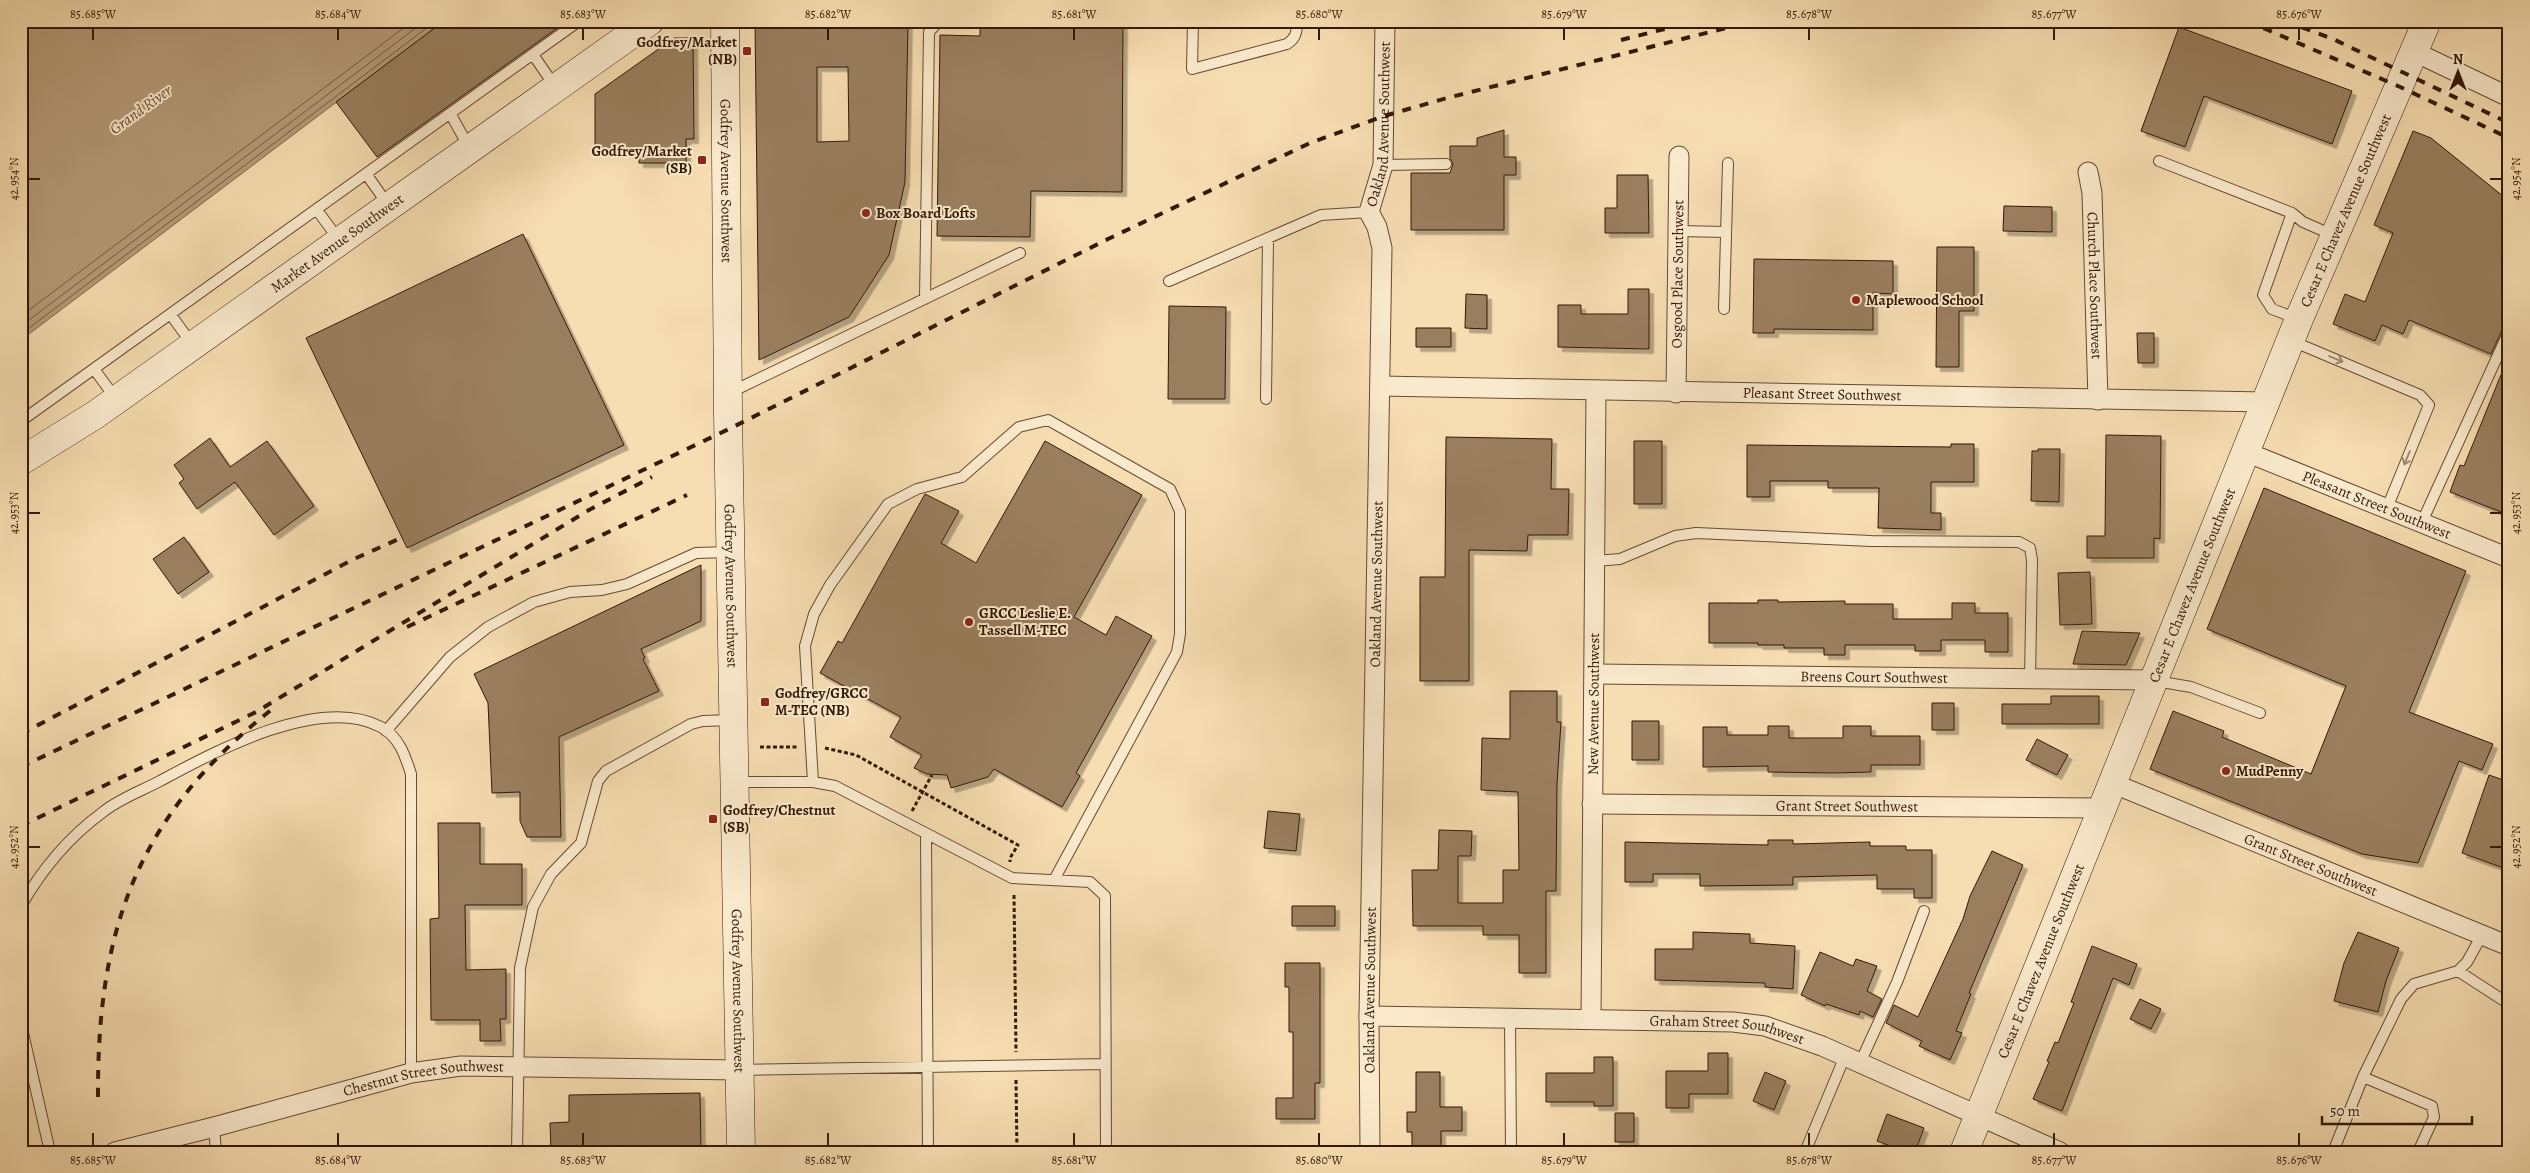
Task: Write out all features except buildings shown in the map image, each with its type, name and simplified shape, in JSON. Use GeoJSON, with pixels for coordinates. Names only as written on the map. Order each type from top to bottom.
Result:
{"type":"FeatureCollection","features":[{"type":"Feature","properties":{"kind":"main road","name":"Market Avenue Southwest"},"geometry":{"type":"LineString","coordinates":[[21,461],[117,400],[650,21]]}},
{"type":"Feature","properties":{"kind":"main road","name":"Godfrey Avenue Southwest"},"geometry":{"type":"LineString","coordinates":[[724,21],[738,1070],[741,1152]]}},
{"type":"Feature","properties":{"kind":"main road","name":"Cesar E Chavez Avenue Southwest"},"geometry":{"type":"LineString","coordinates":[[1964,1152],[2152,680],[2295,330],[2427,21]]}},
{"type":"Feature","properties":{"kind":"street","name":"Oakland Avenue Southwest"},"geometry":{"type":"LineString","coordinates":[[1370,1152],[1369,1016],[1382,248],[1377,226],[1369,212],[1383,165],[1385,21]]}},
{"type":"Feature","properties":{"kind":"street"},"geometry":{"type":"LineString","coordinates":[[2415,52],[2509,97]]}},
{"type":"Feature","properties":{"kind":"street","name":"Osgood Place Southwest"},"geometry":{"type":"LineString","coordinates":[[1676,393],[1679,156]]}},
{"type":"Feature","properties":{"kind":"street","name":"Church Place Southwest"},"geometry":{"type":"LineString","coordinates":[[2088,172],[2092,193],[2098,400]]}},
{"type":"Feature","properties":{"kind":"street","name":"Pleasant Street Southwest"},"geometry":{"type":"LineString","coordinates":[[1380,386],[1676,393],[2266,402]]}},
{"type":"Feature","properties":{"kind":"street","name":"New Avenue Southwest"},"geometry":{"type":"LineString","coordinates":[[1592,1019],[1596,390]]}},
{"type":"Feature","properties":{"kind":"street","name":"Pleasant Street Southwest"},"geometry":{"type":"LineString","coordinates":[[2246,452],[2509,558]]}},
{"type":"Feature","properties":{"kind":"street","name":"Breens Court Southwest"},"geometry":{"type":"LineString","coordinates":[[1595,674],[2152,680]]}},
{"type":"Feature","properties":{"kind":"street","name":"Grant Street Southwest"},"geometry":{"type":"LineString","coordinates":[[2112,783],[2509,946]]}},
{"type":"Feature","properties":{"kind":"street","name":"Grant Street Southwest"},"geometry":{"type":"LineString","coordinates":[[1592,804],[2102,808]]}},
{"type":"Feature","properties":{"kind":"street","name":"Graham Street Southwest"},"geometry":{"type":"LineString","coordinates":[[1369,1016],[1733,1022],[1765,1026],[1852,1060],[2060,1152]]}},
{"type":"Feature","properties":{"kind":"street","name":"Chestnut Street Southwest"},"geometry":{"type":"LineString","coordinates":[[115,1152],[214,1128],[411,1073],[461,1066],[738,1070]]}},
{"type":"Feature","properties":{"kind":"lane"},"geometry":{"type":"LineString","coordinates":[[21,421],[534,56],[579,21]]}},
{"type":"Feature","properties":{"kind":"lane"},"geometry":{"type":"LineString","coordinates":[[925,299],[929,32],[939,21]]}},
{"type":"Feature","properties":{"kind":"lane"},"geometry":{"type":"LineString","coordinates":[[1193,21],[1192,69],[1287,44],[1297,32],[1297,21]]}},
{"type":"Feature","properties":{"kind":"lane"},"geometry":{"type":"LineString","coordinates":[[534,56],[556,88]]}},
{"type":"Feature","properties":{"kind":"lane"},"geometry":{"type":"LineString","coordinates":[[451,115],[470,149]]}},
{"type":"Feature","properties":{"kind":"lane"},"geometry":{"type":"LineString","coordinates":[[2159,161],[2292,212],[2304,222],[2335,236]]}},
{"type":"Feature","properties":{"kind":"lane"},"geometry":{"type":"LineString","coordinates":[[1724,309],[1728,163]]}},
{"type":"Feature","properties":{"kind":"lane"},"geometry":{"type":"LineString","coordinates":[[1383,165],[1446,164]]}},
{"type":"Feature","properties":{"kind":"lane"},"geometry":{"type":"LineString","coordinates":[[367,175],[389,206]]}},
{"type":"Feature","properties":{"kind":"lane"},"geometry":{"type":"LineString","coordinates":[[317,210],[340,242]]}},
{"type":"Feature","properties":{"kind":"lane"},"geometry":{"type":"LineString","coordinates":[[1169,281],[1321,215],[1369,212]]}},
{"type":"Feature","properties":{"kind":"lane"},"geometry":{"type":"LineString","coordinates":[[2292,212],[2262,295],[2272,309],[2295,330],[2420,395],[2430,405],[2387,508]]}},
{"type":"Feature","properties":{"kind":"lane"},"geometry":{"type":"LineString","coordinates":[[1678,231],[1726,232]]}},
{"type":"Feature","properties":{"kind":"lane"},"geometry":{"type":"LineString","coordinates":[[1266,399],[1268,238]]}},
{"type":"Feature","properties":{"kind":"lane"},"geometry":{"type":"LineString","coordinates":[[728,394],[1020,253]]}},
{"type":"Feature","properties":{"kind":"lane"},"geometry":{"type":"LineString","coordinates":[[171,315],[193,346]]}},
{"type":"Feature","properties":{"kind":"lane"},"geometry":{"type":"LineString","coordinates":[[2422,522],[2509,331]]}},
{"type":"Feature","properties":{"kind":"lane"},"geometry":{"type":"LineString","coordinates":[[94,369],[117,400]]}},
{"type":"Feature","properties":{"kind":"lane"},"geometry":{"type":"LineString","coordinates":[[812,782],[805,646],[814,614],[830,584],[888,504],[917,489],[962,478],[1019,427],[1048,420],[1170,490],[1180,511],[1180,634],[1177,652],[1054,880]]}},
{"type":"Feature","properties":{"kind":"lane"},"geometry":{"type":"LineString","coordinates":[[1595,561],[1620,559],[1674,536],[1696,533],[1871,540],[2019,542],[2030,548],[2032,560],[2030,680]]}},
{"type":"Feature","properties":{"kind":"lane"},"geometry":{"type":"LineString","coordinates":[[386,731],[450,657],[488,627],[534,602],[570,592],[602,590],[627,584],[696,553],[731,552]]}},
{"type":"Feature","properties":{"kind":"lane"},"geometry":{"type":"LineString","coordinates":[[2152,680],[2191,687],[2260,713]]}},
{"type":"Feature","properties":{"kind":"lane"},"geometry":{"type":"LineString","coordinates":[[21,906],[58,851],[103,811],[230,745],[273,727],[324,719],[356,719],[386,731],[395,738],[404,752],[411,774],[411,1073]]}},
{"type":"Feature","properties":{"kind":"lane"},"geometry":{"type":"LineString","coordinates":[[518,1152],[520,968],[533,907],[550,874],[581,844],[598,781],[606,771],[691,724],[703,721],[734,720]]}},
{"type":"Feature","properties":{"kind":"lane"},"geometry":{"type":"LineString","coordinates":[[734,782],[812,782],[835,786],[854,794],[926,835],[1012,878],[1090,882],[1105,896],[1106,1152]]}},
{"type":"Feature","properties":{"kind":"lane"},"geometry":{"type":"LineString","coordinates":[[926,835],[928,1152]]}},
{"type":"Feature","properties":{"kind":"lane"},"geometry":{"type":"LineString","coordinates":[[1805,1152],[1852,1060],[1897,982],[1924,911]]}},
{"type":"Feature","properties":{"kind":"lane"},"geometry":{"type":"LineString","coordinates":[[2333,1152],[2363,1077],[2400,999],[2414,984],[2458,971],[2467,962],[2482,935]]}},
{"type":"Feature","properties":{"kind":"lane"},"geometry":{"type":"LineString","coordinates":[[2458,971],[2509,1004]]}},
{"type":"Feature","properties":{"kind":"lane"},"geometry":{"type":"LineString","coordinates":[[1510,1018],[1510,1152]]}},
{"type":"Feature","properties":{"kind":"lane"},"geometry":{"type":"LineString","coordinates":[[21,1024],[50,1152]]}},
{"type":"Feature","properties":{"kind":"lane"},"geometry":{"type":"LineString","coordinates":[[738,1070],[1106,1064]]}},
{"type":"Feature","properties":{"kind":"lane"},"geometry":{"type":"LineString","coordinates":[[2363,1077],[2432,1106],[2434,1117],[2418,1152]]}},
{"type":"Feature","properties":{"kind":"lane"},"geometry":{"type":"LineString","coordinates":[[214,1128],[216,1152]]}},
{"type":"Feature","properties":{"kind":"path"},"geometry":{"type":"LineString","coordinates":[[760,747],[800,747]]}},
{"type":"Feature","properties":{"kind":"path"},"geometry":{"type":"LineString","coordinates":[[824,748],[856,755],[1018,846],[1010,858],[1011,866]]}},
{"type":"Feature","properties":{"kind":"path"},"geometry":{"type":"LineString","coordinates":[[905,822],[932,775]]}},
{"type":"Feature","properties":{"kind":"path"},"geometry":{"type":"LineString","coordinates":[[1014,895],[1016,1044]]}},
{"type":"Feature","properties":{"kind":"path"},"geometry":{"type":"LineString","coordinates":[[1016,1087],[1017,1152]]}},
{"type":"Feature","properties":{"kind":"water","name":"Grand River"},"geometry":{"type":"Polygon","coordinates":[[[21,21],[444,21],[21,340],[21,21]]]}},
{"type":"Feature","properties":{"kind":"railway"},"geometry":{"type":"LineString","coordinates":[[1621,40],[1696,21]]}},
{"type":"Feature","properties":{"kind":"railway"},"geometry":{"type":"LineString","coordinates":[[21,767],[729,429],[1108,239],[1310,143],[1384,116],[1447,98],[1754,21]]}},
{"type":"Feature","properties":{"kind":"railway"},"geometry":{"type":"LineString","coordinates":[[2247,21],[2398,86],[2509,138]]}},
{"type":"Feature","properties":{"kind":"railway"},"geometry":{"type":"LineString","coordinates":[[2285,21],[2333,39],[2509,123]]}},
{"type":"Feature","properties":{"kind":"railway"},"geometry":{"type":"LineString","coordinates":[[21,826],[256,712],[589,510],[652,477]]}},
{"type":"Feature","properties":{"kind":"railway"},"geometry":{"type":"LineString","coordinates":[[407,627],[687,495]]}},
{"type":"Feature","properties":{"kind":"railway"},"geometry":{"type":"LineString","coordinates":[[21,734],[354,559],[401,538]]}},
{"type":"Feature","properties":{"kind":"railway"},"geometry":{"type":"LineString","coordinates":[[98,1097],[100,1036],[106,981],[117,929],[134,880],[157,835],[187,792],[225,750],[271,710]]}},
{"type":"Feature","properties":{"kind":"place","name":"Godfrey/Market (NB)"},"geometry":{"type":"Point","coordinates":[747,51]}},
{"type":"Feature","properties":{"kind":"place","name":"Godfrey/Market (SB)"},"geometry":{"type":"Point","coordinates":[702,160]}},
{"type":"Feature","properties":{"kind":"place","name":"Box Board Lofts"},"geometry":{"type":"Point","coordinates":[866,213]}},
{"type":"Feature","properties":{"kind":"place","name":"Maplewood School"},"geometry":{"type":"Point","coordinates":[1856,300]}},
{"type":"Feature","properties":{"kind":"place","name":"GRCC Leslie E. Tassell M-TEC"},"geometry":{"type":"Point","coordinates":[969,622]}},
{"type":"Feature","properties":{"kind":"place","name":"Godfrey/GRCC M-TEC (NB)"},"geometry":{"type":"Point","coordinates":[765,702]}},
{"type":"Feature","properties":{"kind":"place","name":"MudPenny"},"geometry":{"type":"Point","coordinates":[2226,771]}},
{"type":"Feature","properties":{"kind":"place","name":"Godfrey/Chestnut (SB)"},"geometry":{"type":"Point","coordinates":[713,819]}}]}
